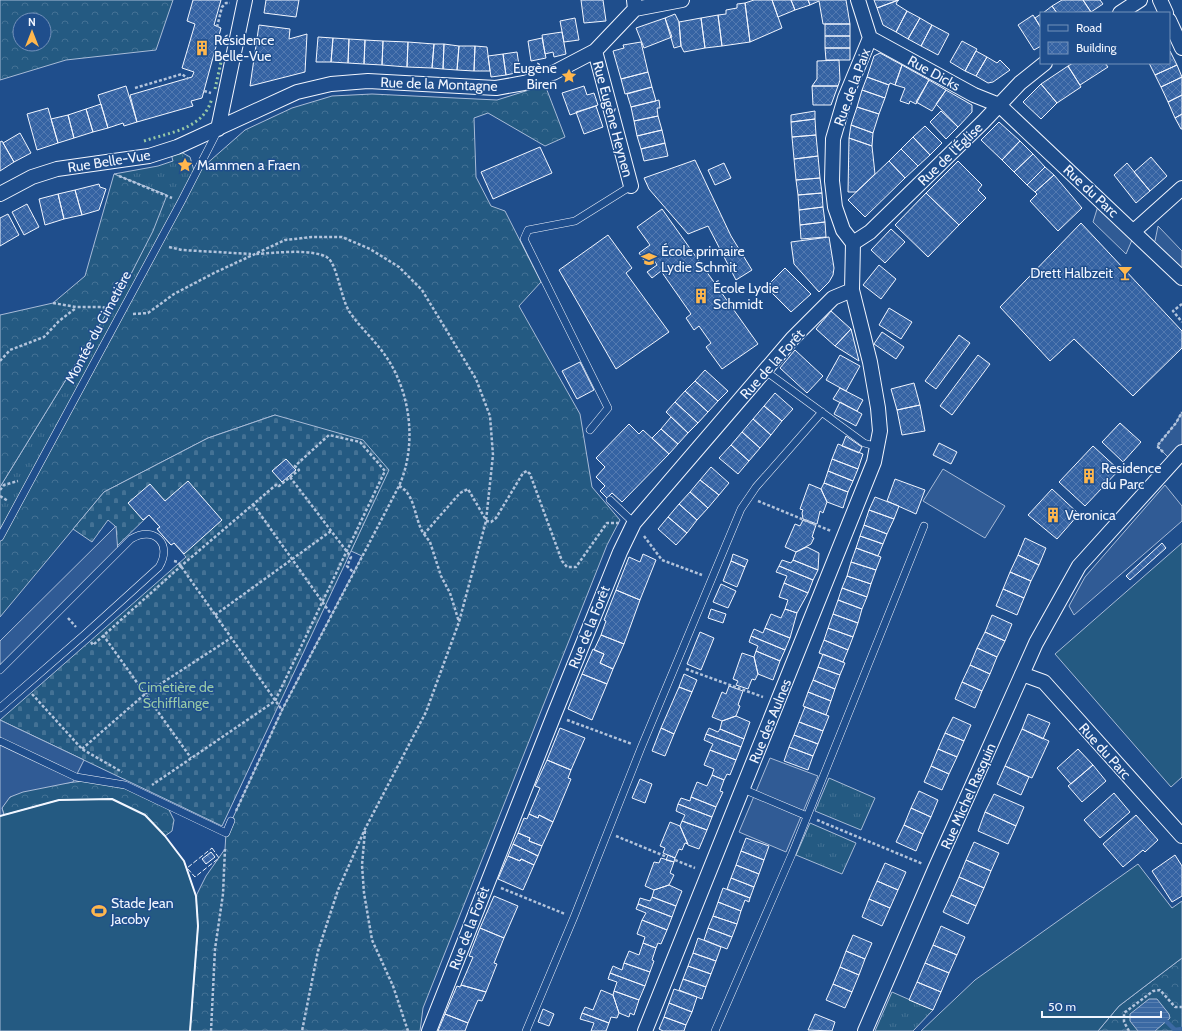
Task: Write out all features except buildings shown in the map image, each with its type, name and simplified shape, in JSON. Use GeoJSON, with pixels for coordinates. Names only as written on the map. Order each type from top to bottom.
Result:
{"type":"FeatureCollection","features":[{"type":"Feature","properties":{"kind":"street"},"geometry":{"type":"LineString","coordinates":[[218,130],[245,0]]}},
{"type":"Feature","properties":{"kind":"street"},"geometry":{"type":"LineString","coordinates":[[634,4],[682,0]]}},
{"type":"Feature","properties":{"kind":"street","name":"Rue de la Paix"},"geometry":{"type":"LineString","coordinates":[[853,243],[843,230],[834,207],[832,182],[833,139],[845,98],[870,38],[858,0]]}},
{"type":"Feature","properties":{"kind":"street"},"geometry":{"type":"LineString","coordinates":[[1122,12],[1140,0]]}},
{"type":"Feature","properties":{"kind":"street"},"geometry":{"type":"LineString","coordinates":[[1160,0],[1166,12]]}},
{"type":"Feature","properties":{"kind":"street","name":"Rue de la Montagne"},"geometry":{"type":"LineString","coordinates":[[218,130],[248,113],[297,92],[331,84],[368,81],[496,88],[524,83],[553,73],[594,51],[634,4]]}},
{"type":"Feature","properties":{"kind":"street"},"geometry":{"type":"LineString","coordinates":[[1170,22],[1182,48]]}},
{"type":"Feature","properties":{"kind":"street","name":"Rue Dicks"},"geometry":{"type":"LineString","coordinates":[[870,38],[974,95],[999,105]]}},
{"type":"Feature","properties":{"kind":"street","name":"Rue Eugène Heynen"},"geometry":{"type":"LineString","coordinates":[[594,51],[631,186]]}},
{"type":"Feature","properties":{"kind":"street","name":"Rue de l'Église"},"geometry":{"type":"LineString","coordinates":[[853,243],[870,232],[1020,83],[1044,64]]}},
{"type":"Feature","properties":{"kind":"street","name":"Rue du Parc"},"geometry":{"type":"LineString","coordinates":[[999,105],[1182,278]]}},
{"type":"Feature","properties":{"kind":"street","name":"Rue Belle-Vue"},"geometry":{"type":"LineString","coordinates":[[0,194],[32,177],[57,169],[149,156],[177,147],[218,130]]}},
{"type":"Feature","properties":{"kind":"street"},"geometry":{"type":"LineString","coordinates":[[1134,231],[1182,188]]}},
{"type":"Feature","properties":{"kind":"street"},"geometry":{"type":"LineString","coordinates":[[852,290],[853,243]]}},
{"type":"Feature","properties":{"kind":"street","name":"Rue de la Forêt"},"geometry":{"type":"LineString","coordinates":[[429,1031],[554,715],[620,552],[634,523],[792,339],[834,298],[852,290]]}},
{"type":"Feature","properties":{"kind":"street","name":"Rue des Aulnes"},"geometry":{"type":"LineString","coordinates":[[645,1031],[874,462],[880,431],[878,408],[870,362],[852,290]]}},
{"type":"Feature","properties":{"kind":"street","name":"Rue Michel Rasquin"},"geometry":{"type":"LineString","coordinates":[[865,1031],[935,869],[1036,643],[1079,566],[1146,491],[1178,458]]}},
{"type":"Feature","properties":{"kind":"street","name":"Rue du Parc"},"geometry":{"type":"LineString","coordinates":[[1022,674],[1044,682],[1182,836]]}},
{"type":"Feature","properties":{"kind":"lane","name":"Montée du Cimetière"},"geometry":{"type":"LineString","coordinates":[[0,537],[181,202],[218,130]]}},
{"type":"Feature","properties":{"kind":"lane"},"geometry":{"type":"LineString","coordinates":[[590,430],[608,408],[524,239],[528,230],[575,221],[631,186]]}},
{"type":"Feature","properties":{"kind":"lane"},"geometry":{"type":"LineString","coordinates":[[764,370],[864,443],[878,447]]}},
{"type":"Feature","properties":{"kind":"lane"},"geometry":{"type":"LineString","coordinates":[[526,1031],[574,917],[606,832],[741,509],[749,497],[822,412]]}},
{"type":"Feature","properties":{"kind":"lane"},"geometry":{"type":"LineString","coordinates":[[610,500],[634,523]]}},
{"type":"Feature","properties":{"kind":"lane"},"geometry":{"type":"LineString","coordinates":[[715,1031],[807,816],[924,526]]}},
{"type":"Feature","properties":{"kind":"lane"},"geometry":{"type":"LineString","coordinates":[[0,670],[131,540],[140,534],[150,534],[159,539],[164,548],[164,558],[159,567],[0,708]]}},
{"type":"Feature","properties":{"kind":"lane"},"geometry":{"type":"LineString","coordinates":[[0,741],[76,777],[125,785],[226,833],[231,821]]}},
{"type":"Feature","properties":{"kind":"lane"},"geometry":{"type":"LineString","coordinates":[[742,789],[807,816]]}},
{"type":"Feature","properties":{"kind":"path"},"geometry":{"type":"LineString","coordinates":[[135,88],[182,74],[188,78]]}},
{"type":"Feature","properties":{"kind":"path"},"geometry":{"type":"LineString","coordinates":[[114,174],[181,202]]}},
{"type":"Feature","properties":{"kind":"path"},"geometry":{"type":"LineString","coordinates":[[53,303],[76,307],[102,307],[134,315],[148,313],[174,294],[253,254],[285,240],[312,237],[342,237],[370,249],[399,267],[422,290],[476,379],[490,416],[493,455],[486,521],[459,622],[426,712],[365,828],[338,890],[318,951],[302,1031]]}},
{"type":"Feature","properties":{"kind":"path"},"geometry":{"type":"LineString","coordinates":[[182,250],[253,254],[317,254],[329,259],[336,270],[341,295],[349,311],[387,358],[403,388],[408,418],[410,446],[405,472],[399,486],[282,710],[231,821]]}},
{"type":"Feature","properties":{"kind":"path"},"geometry":{"type":"LineString","coordinates":[[1182,304],[1173,311],[1182,322]]}},
{"type":"Feature","properties":{"kind":"path"},"geometry":{"type":"LineString","coordinates":[[0,361],[10,350],[44,337],[59,321],[76,307]]}},
{"type":"Feature","properties":{"kind":"path"},"geometry":{"type":"LineString","coordinates":[[1178,458],[1157,446],[1176,423],[1182,412]]}},
{"type":"Feature","properties":{"kind":"path"},"geometry":{"type":"LineString","coordinates":[[155,790],[148,787],[275,701],[385,471],[360,442],[329,435],[295,466],[299,470],[279,486],[277,484],[181,566]]}},
{"type":"Feature","properties":{"kind":"path"},"geometry":{"type":"LineString","coordinates":[[486,521],[491,522],[496,518],[523,474],[527,471],[530,474],[562,561],[567,567],[576,567],[607,523],[634,523],[662,560],[712,579]]}},
{"type":"Feature","properties":{"kind":"path"},"geometry":{"type":"LineString","coordinates":[[290,477],[347,551],[351,557],[347,566],[354,572]]}},
{"type":"Feature","properties":{"kind":"path"},"geometry":{"type":"LineString","coordinates":[[399,486],[405,488],[409,495],[420,528],[430,542],[441,576],[450,593],[459,622]]}},
{"type":"Feature","properties":{"kind":"path"},"geometry":{"type":"LineString","coordinates":[[424,534],[460,493],[468,488],[486,521]]}},
{"type":"Feature","properties":{"kind":"path"},"geometry":{"type":"LineString","coordinates":[[749,497],[844,537]]}},
{"type":"Feature","properties":{"kind":"path"},"geometry":{"type":"LineString","coordinates":[[253,504],[331,614]]}},
{"type":"Feature","properties":{"kind":"path"},"geometry":{"type":"LineString","coordinates":[[215,615],[293,560],[331,531]]}},
{"type":"Feature","properties":{"kind":"path"},"geometry":{"type":"LineString","coordinates":[[164,558],[178,562],[282,710]]}},
{"type":"Feature","properties":{"kind":"path"},"geometry":{"type":"LineString","coordinates":[[60,610],[84,635]]}},
{"type":"Feature","properties":{"kind":"path"},"geometry":{"type":"LineString","coordinates":[[104,635],[191,758]]}},
{"type":"Feature","properties":{"kind":"path"},"geometry":{"type":"LineString","coordinates":[[82,749],[145,694],[231,638]]}},
{"type":"Feature","properties":{"kind":"path"},"geometry":{"type":"LineString","coordinates":[[676,665],[777,703]]}},
{"type":"Feature","properties":{"kind":"path"},"geometry":{"type":"LineString","coordinates":[[25,686],[82,749],[128,776]]}},
{"type":"Feature","properties":{"kind":"path"},"geometry":{"type":"LineString","coordinates":[[554,715],[641,748]]}},
{"type":"Feature","properties":{"kind":"path"},"geometry":{"type":"LineString","coordinates":[[807,816],[935,869]]}},
{"type":"Feature","properties":{"kind":"path"},"geometry":{"type":"LineString","coordinates":[[365,828],[362,865],[363,886],[372,940],[393,986],[408,1031]]}},
{"type":"Feature","properties":{"kind":"path"},"geometry":{"type":"LineString","coordinates":[[606,832],[667,857]]}},
{"type":"Feature","properties":{"kind":"path"},"geometry":{"type":"LineString","coordinates":[[211,1031],[215,949],[224,894],[225,849]]}},
{"type":"Feature","properties":{"kind":"path"},"geometry":{"type":"LineString","coordinates":[[675,860],[708,874]]}},
{"type":"Feature","properties":{"kind":"path"},"geometry":{"type":"LineString","coordinates":[[487,883],[574,917]]}},
{"type":"Feature","properties":{"kind":"path"},"geometry":{"type":"LineString","coordinates":[[1129,1031],[1124,1022],[1124,1012],[1153,991],[1160,990],[1176,1007],[1182,1007]]}},
{"type":"Feature","properties":{"kind":"green space"},"geometry":{"type":"Polygon","coordinates":[[[0,0],[173,0],[156,50],[66,60],[0,80],[0,0]]]}},
{"type":"Feature","properties":{"kind":"green space"},"geometry":{"type":"Polygon","coordinates":[[[545,85],[565,137],[545,146],[488,113],[474,118],[476,177],[491,206],[505,211],[541,282],[519,306],[580,414],[592,487],[620,520],[607,545],[423,1008],[420,1031],[190,1031],[198,927],[196,896],[206,876],[225,849],[226,833],[282,710],[362,556],[351,551],[388,470],[275,415],[208,438],[104,492],[0,617],[0,537],[195,174],[245,130],[292,108],[332,96],[372,94],[497,100],[545,85]]]}},
{"type":"Feature","properties":{"kind":"green space"},"geometry":{"type":"Polygon","coordinates":[[[181,152],[190,157],[195,174],[0,537],[0,487],[132,272],[166,195],[114,174],[158,166],[173,161],[171,154],[181,152]]]}},
{"type":"Feature","properties":{"kind":"green space"},"geometry":{"type":"Polygon","coordinates":[[[114,174],[167,195],[153,231],[132,272],[0,487],[0,315],[53,303],[85,276],[114,174]]]}},
{"type":"Feature","properties":{"kind":"green space","name":"Cimetière de Schifflange"},"geometry":{"type":"Polygon","coordinates":[[[275,415],[363,440],[389,470],[222,826],[0,720],[186,557],[174,543],[171,545],[157,529],[160,527],[149,515],[117,546],[115,526],[108,520],[92,542],[73,529],[104,492],[208,438],[275,415]]]}},
{"type":"Feature","properties":{"kind":"green space"},"geometry":{"type":"Polygon","coordinates":[[[1182,543],[1182,777],[1171,787],[1055,654],[1182,543]]]}},
{"type":"Feature","properties":{"kind":"green space"},"geometry":{"type":"Polygon","coordinates":[[[829,778],[875,798],[861,830],[815,811],[829,778]]]}},
{"type":"Feature","properties":{"kind":"green space"},"geometry":{"type":"Polygon","coordinates":[[[100,780],[125,785],[166,804],[174,820],[172,831],[165,836],[145,815],[59,800],[4,815],[2,808],[6,801],[16,794],[26,790],[52,785],[100,780]]]}},
{"type":"Feature","properties":{"kind":"green space","name":"Stade Jean Jacoby"},"geometry":{"type":"Polygon","coordinates":[[[112,799],[145,815],[165,836],[184,861],[196,896],[198,926],[190,1031],[0,1031],[0,816],[59,800],[112,799]]]}},
{"type":"Feature","properties":{"kind":"green space"},"geometry":{"type":"Polygon","coordinates":[[[810,823],[856,843],[842,874],[796,855],[810,823]]]}},
{"type":"Feature","properties":{"kind":"green space"},"geometry":{"type":"Polygon","coordinates":[[[1138,864],[1172,908],[1182,901],[1182,958],[1119,1006],[1098,1031],[921,1031],[975,980],[1138,864]]]}},
{"type":"Feature","properties":{"kind":"green space"},"geometry":{"type":"Polygon","coordinates":[[[1182,958],[1182,1031],[1098,1031],[1119,1006],[1182,958]]]}},
{"type":"Feature","properties":{"kind":"green space"},"geometry":{"type":"Polygon","coordinates":[[[892,992],[933,1010],[913,1031],[875,1031],[892,992]]]}},
{"type":"Feature","properties":{"kind":"shaded area"},"geometry":{"type":"Polygon","coordinates":[[[1098,206],[1132,240],[1126,254],[1093,222],[1098,206]]]}},
{"type":"Feature","properties":{"kind":"shaded area"},"geometry":{"type":"Polygon","coordinates":[[[1158,226],[1182,251],[1182,278],[1150,246],[1155,241],[1158,226]]]}},
{"type":"Feature","properties":{"kind":"shaded area"},"geometry":{"type":"Polygon","coordinates":[[[1182,412],[1182,452],[1174,463],[1157,446],[1176,423],[1182,412]]]}},
{"type":"Feature","properties":{"kind":"shaded area"},"geometry":{"type":"Polygon","coordinates":[[[943,469],[1005,506],[985,538],[923,501],[943,469]]]}},
{"type":"Feature","properties":{"kind":"shaded area"},"geometry":{"type":"Polygon","coordinates":[[[1165,485],[1182,506],[1182,521],[1074,615],[1069,606],[1085,577],[1165,485]]]}},
{"type":"Feature","properties":{"kind":"shaded area"},"geometry":{"type":"Polygon","coordinates":[[[116,526],[118,553],[0,670],[0,641],[116,526]]]}},
{"type":"Feature","properties":{"kind":"shaded area"},"geometry":{"type":"Polygon","coordinates":[[[0,720],[84,760],[73,782],[23,792],[10,797],[2,808],[4,815],[0,816],[0,720]]]}},
{"type":"Feature","properties":{"kind":"shaded area"},"geometry":{"type":"Polygon","coordinates":[[[770,758],[818,776],[786,852],[739,832],[770,758]]]}},
{"type":"Feature","properties":{"kind":"shaded area"},"geometry":{"type":"Polygon","coordinates":[[[1149,999],[1157,999],[1169,1014],[1170,1018],[1155,1031],[1138,1031],[1130,1021],[1130,1014],[1149,999]]]}},
{"type":"Feature","properties":{"kind":"waterway"},"geometry":{"type":"LineString","coordinates":[[1167,1022],[1175,1030],[1182,1029]]}},
{"type":"Feature","properties":{"kind":"hedge"},"geometry":{"type":"LineString","coordinates":[[215,89],[221,62]]}},
{"type":"Feature","properties":{"kind":"hedge"},"geometry":{"type":"LineString","coordinates":[[144,141],[175,132],[194,123],[202,117],[212,98]]}},
{"type":"Feature","properties":{"kind":"fence"},"geometry":{"type":"LineString","coordinates":[[212,848],[219,858],[195,877],[187,868],[212,848]]}},
{"type":"Feature","properties":{"kind":"wall"},"geometry":{"type":"LineString","coordinates":[[0,816],[59,800],[112,799],[145,815],[165,836],[184,861],[196,896],[198,926],[190,1031]]}},
{"type":"Feature","properties":{"kind":"place","name":"Résidence Belle-Vue"},"geometry":{"type":"Point","coordinates":[202,48]}},
{"type":"Feature","properties":{"kind":"place","name":"Eugène Biren"},"geometry":{"type":"Point","coordinates":[569,76]}},
{"type":"Feature","properties":{"kind":"place","name":"Mammen a Fraen"},"geometry":{"type":"Point","coordinates":[185,165]}},
{"type":"Feature","properties":{"kind":"place","name":"École primaire Lydie Schmit"},"geometry":{"type":"Point","coordinates":[649,259]}},
{"type":"Feature","properties":{"kind":"place","name":"Drett Halbzeit"},"geometry":{"type":"Point","coordinates":[1125,273]}},
{"type":"Feature","properties":{"kind":"place","name":"École Lydie Schmidt"},"geometry":{"type":"Point","coordinates":[701,296]}},
{"type":"Feature","properties":{"kind":"place","name":"Residence du Parc"},"geometry":{"type":"Point","coordinates":[1089,476]}},
{"type":"Feature","properties":{"kind":"place","name":"Veronica"},"geometry":{"type":"Point","coordinates":[1053,515]}},
{"type":"Feature","properties":{"kind":"place","name":"Stade Jean Jacoby"},"geometry":{"type":"Point","coordinates":[99,911]}}]}
